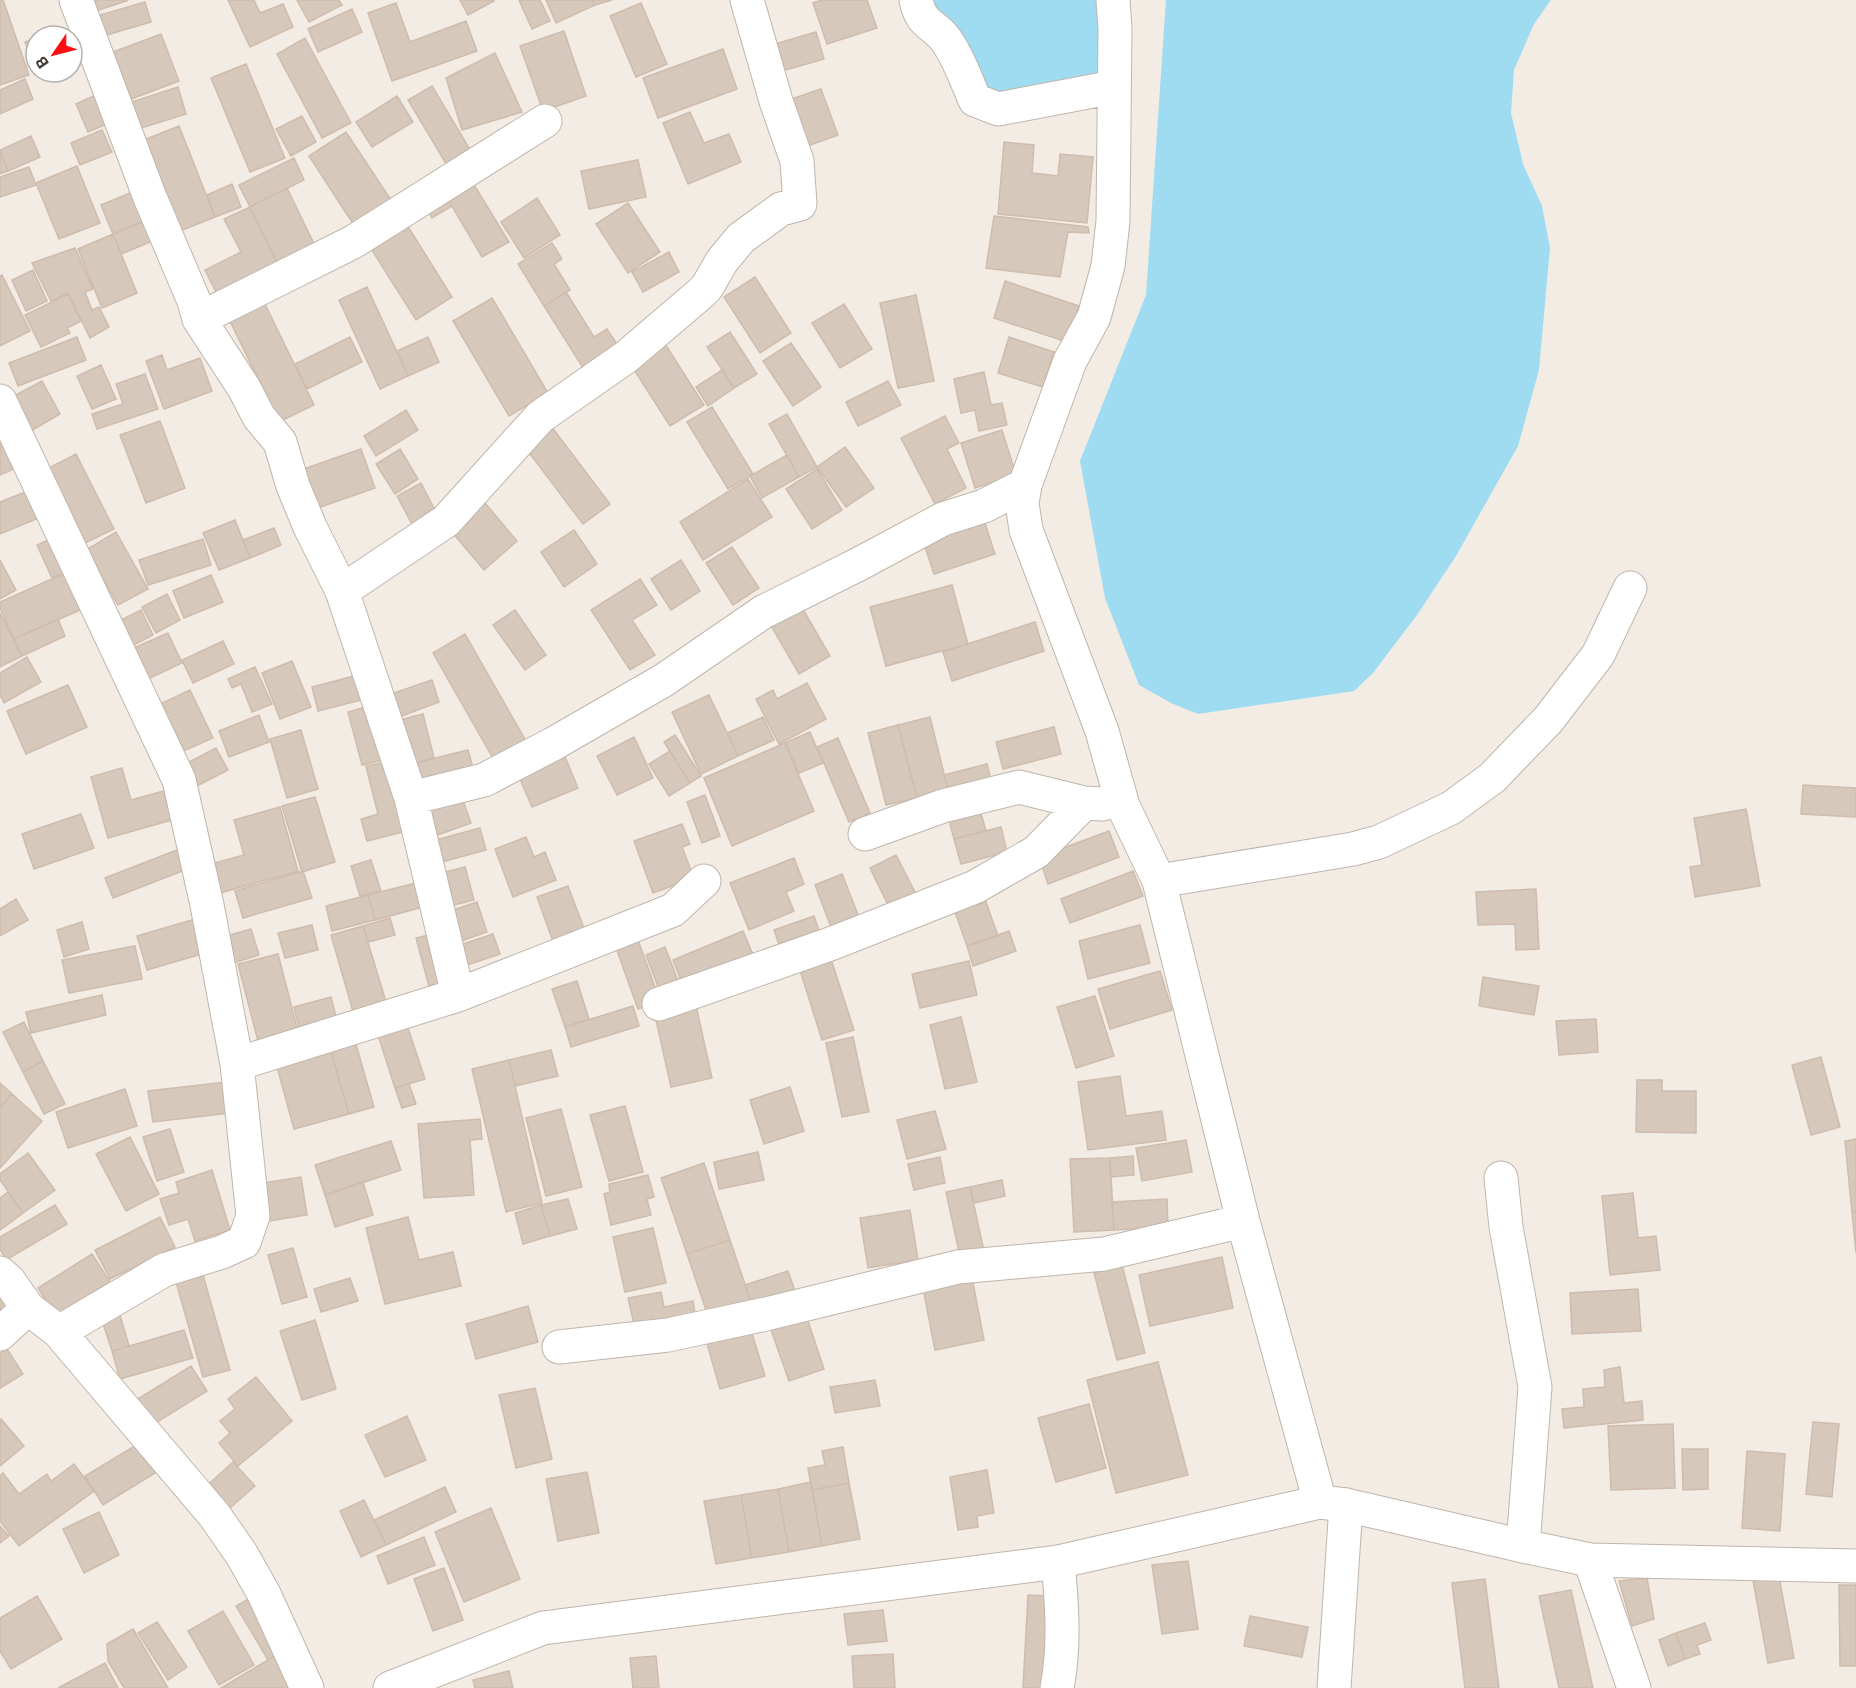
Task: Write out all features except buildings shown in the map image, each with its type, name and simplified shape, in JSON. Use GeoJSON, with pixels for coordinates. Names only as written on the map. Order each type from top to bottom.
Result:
{"type":"FeatureCollection","features":[{"type":"Feature","properties":{"kind":"street"},"geometry":{"type":"LineString","coordinates":[[76,0],[149,195],[195,301],[199,319],[260,417],[280,442],[293,486],[310,527],[342,591],[411,798],[458,995]]}},
{"type":"Feature","properties":{"kind":"street"},"geometry":{"type":"LineString","coordinates":[[342,591],[446,521],[540,417],[626,357],[700,294],[741,238],[782,209],[800,204],[797,161],[776,101],[747,0]]}},
{"type":"Feature","properties":{"kind":"street"},"geometry":{"type":"LineString","coordinates":[[916,0],[924,21],[946,39],[975,100],[998,109],[1114,87]]}},
{"type":"Feature","properties":{"kind":"street"},"geometry":{"type":"LineString","coordinates":[[1113,0],[1113,221],[1108,266],[1094,316],[1070,361],[1025,485],[1022,503],[1026,530],[1102,731],[1123,806],[1159,881],[1243,1221],[1333,1503],[1334,1688]]}},
{"type":"Feature","properties":{"kind":"street"},"geometry":{"type":"LineString","coordinates":[[199,319],[353,243],[545,122]]}},
{"type":"Feature","properties":{"kind":"street"},"geometry":{"type":"LineString","coordinates":[[0,401],[179,780],[207,905],[237,1064],[253,1216],[244,1242],[222,1252],[165,1270],[59,1332]]}},
{"type":"Feature","properties":{"kind":"street"},"geometry":{"type":"LineString","coordinates":[[411,798],[484,780],[553,744],[664,680],[764,612],[943,519],[984,506],[1025,485]]}},
{"type":"Feature","properties":{"kind":"street"},"geometry":{"type":"LineString","coordinates":[[1159,881],[1353,849],[1379,842],[1451,808],[1492,778],[1548,720],[1598,655],[1630,588]]}},
{"type":"Feature","properties":{"kind":"street"},"geometry":{"type":"LineString","coordinates":[[865,834],[943,806],[1019,787],[1084,803],[1123,806]]}},
{"type":"Feature","properties":{"kind":"street"},"geometry":{"type":"LineString","coordinates":[[659,1004],[833,943],[975,887],[1036,852],[1084,803]]}},
{"type":"Feature","properties":{"kind":"street"},"geometry":{"type":"LineString","coordinates":[[237,1064],[458,995],[673,910],[704,881]]}},
{"type":"Feature","properties":{"kind":"street"},"geometry":{"type":"LineString","coordinates":[[1501,1178],[1506,1227],[1535,1386],[1522,1546]]}},
{"type":"Feature","properties":{"kind":"street"},"geometry":{"type":"LineString","coordinates":[[559,1347],[668,1335],[766,1314],[958,1267],[1104,1254],[1243,1221]]}},
{"type":"Feature","properties":{"kind":"street"},"geometry":{"type":"LineString","coordinates":[[0,1273],[9,1281],[28,1308],[59,1332],[215,1516],[242,1555],[264,1594],[307,1688]]}},
{"type":"Feature","properties":{"kind":"street"},"geometry":{"type":"LineString","coordinates":[[0,1334],[28,1308]]}},
{"type":"Feature","properties":{"kind":"street"},"geometry":{"type":"LineString","coordinates":[[390,1688],[543,1628],[1058,1562],[1333,1503],[1590,1560],[1856,1566]]}},
{"type":"Feature","properties":{"kind":"street"},"geometry":{"type":"LineString","coordinates":[[1590,1560],[1634,1688]]}},
{"type":"Feature","properties":{"kind":"street"},"geometry":{"type":"LineString","coordinates":[[1057,1688],[1060,1673],[1062,1612],[1058,1562]]}},
{"type":"Feature","properties":{"kind":"water"},"geometry":{"type":"Polygon","coordinates":[[[925,0],[1099,0],[1100,76],[994,100],[925,0]]]}},
{"type":"Feature","properties":{"kind":"water"},"geometry":{"type":"Polygon","coordinates":[[[1166,0],[1551,0],[1534,24],[1514,70],[1511,113],[1523,164],[1542,206],[1550,248],[1539,370],[1518,446],[1456,556],[1417,615],[1373,673],[1354,691],[1198,714],[1171,703],[1139,685],[1105,598],[1080,461],[1146,295],[1166,0]]]}}]}
